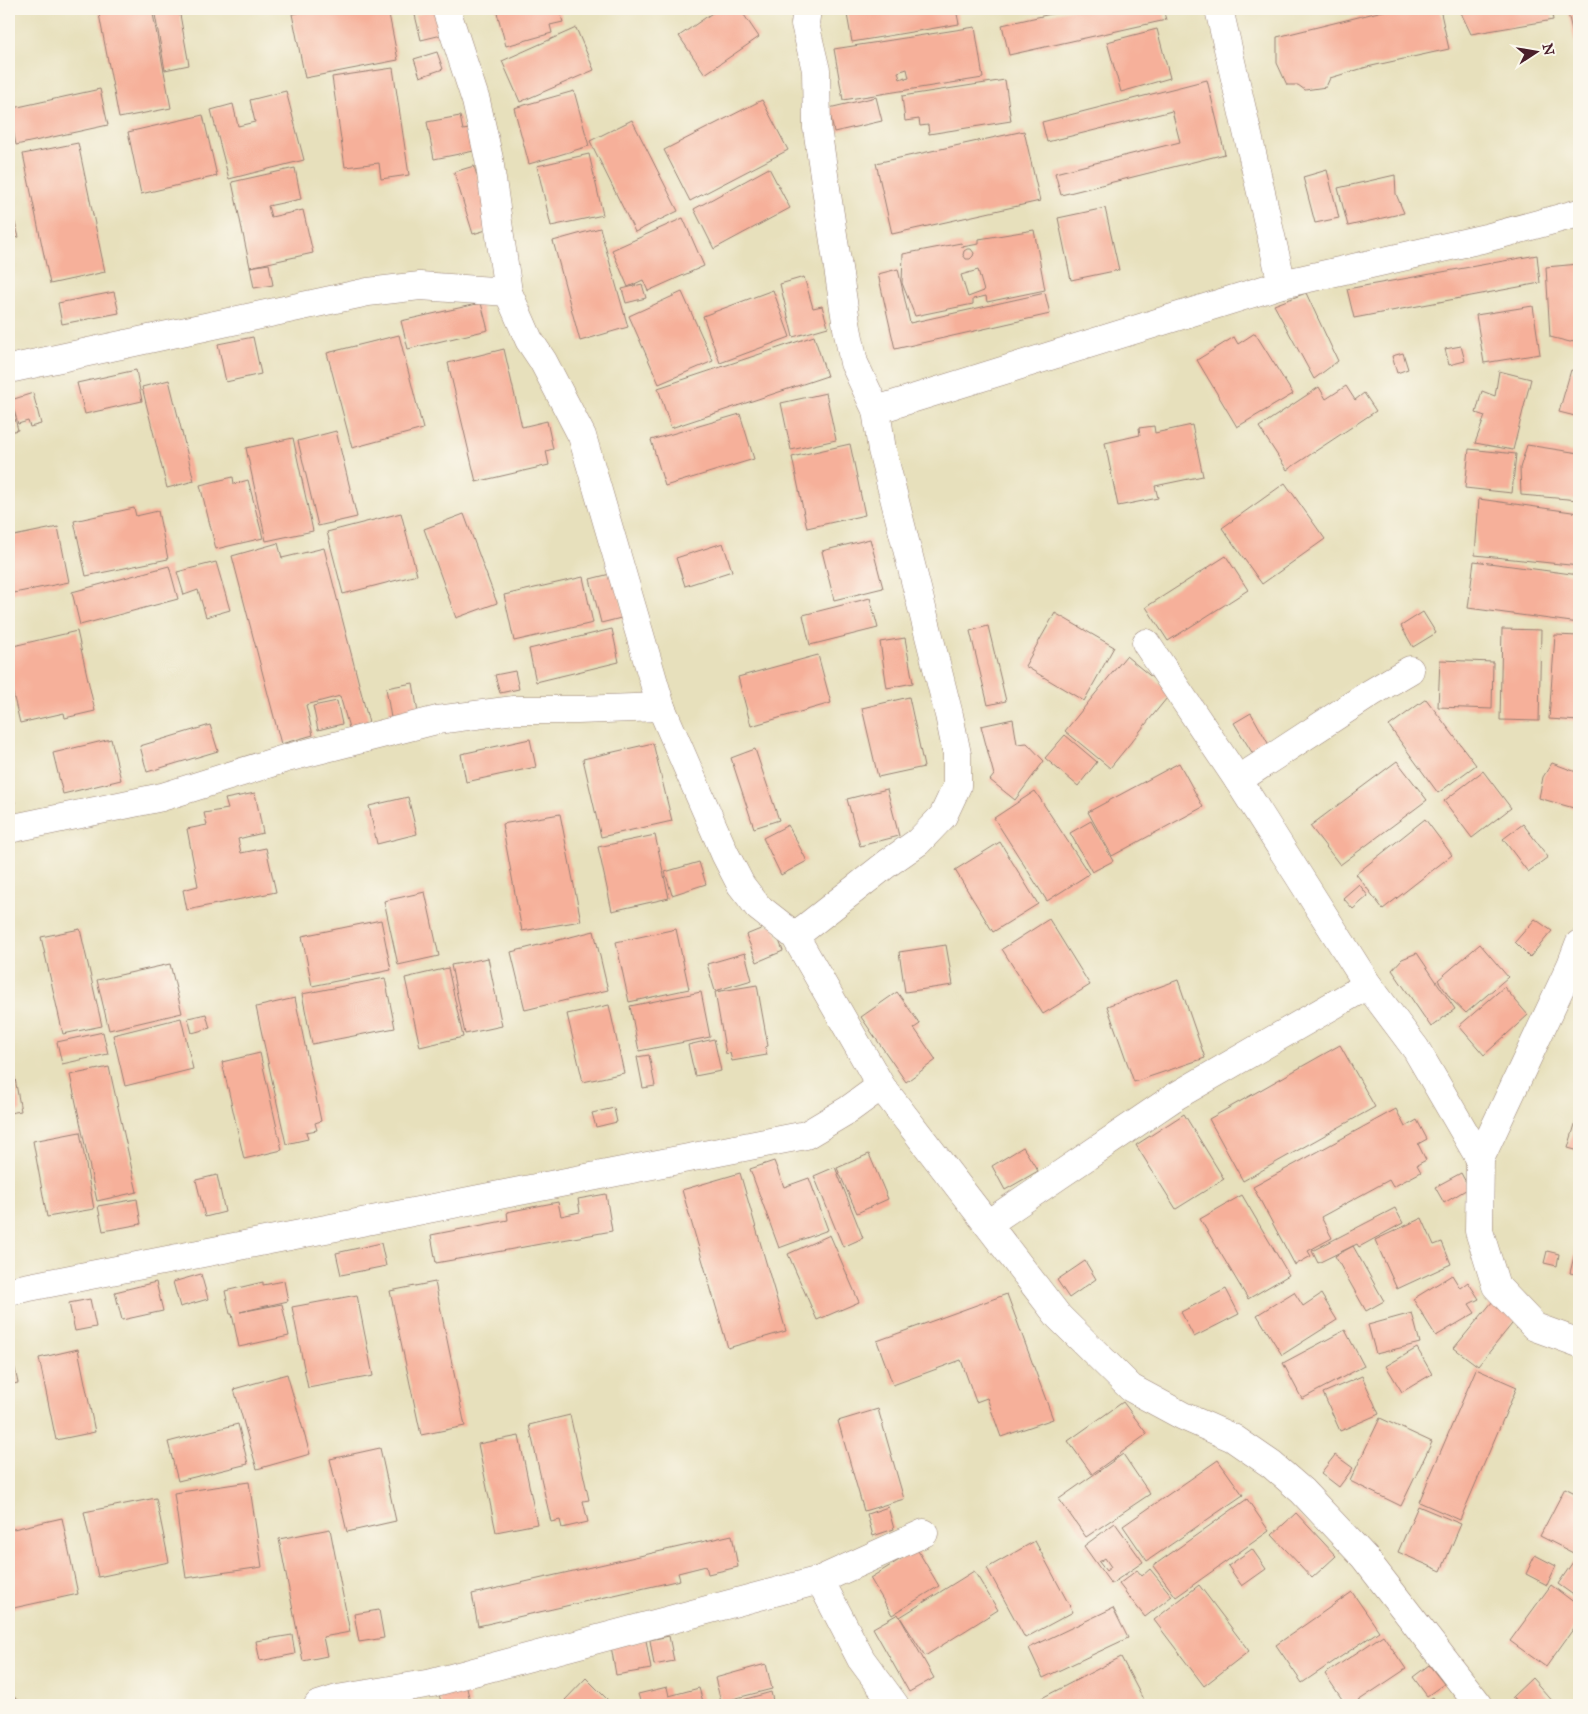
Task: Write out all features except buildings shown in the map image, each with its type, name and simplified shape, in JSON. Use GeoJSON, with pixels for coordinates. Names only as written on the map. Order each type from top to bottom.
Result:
{"type":"FeatureCollection","features":[{"type":"Feature","properties":{"kind":"street"},"geometry":{"type":"LineString","coordinates":[[446,9],[476,101],[489,159],[508,292],[529,340],[543,361],[582,436],[661,707],[725,854],[741,885],[758,907],[795,936],[881,1086],[1059,1317],[1130,1388],[1183,1416],[1233,1438],[1272,1465],[1302,1491],[1364,1557],[1479,1705]]}},
{"type":"Feature","properties":{"kind":"street"},"geometry":{"type":"LineString","coordinates":[[795,936],[888,863],[918,842],[943,816],[957,786],[957,754],[953,735],[882,450],[876,410],[854,363],[847,328],[817,128],[816,70],[805,24],[807,9]]}},
{"type":"Feature","properties":{"kind":"street"},"geometry":{"type":"LineString","coordinates":[[1219,9],[1282,284]]}},
{"type":"Feature","properties":{"kind":"street"},"geometry":{"type":"LineString","coordinates":[[876,410],[1282,284],[1486,238],[1579,213]]}},
{"type":"Feature","properties":{"kind":"street"},"geometry":{"type":"LineString","coordinates":[[9,369],[368,292],[420,286],[508,292]]}},
{"type":"Feature","properties":{"kind":"street"},"geometry":{"type":"LineString","coordinates":[[1146,643],[1238,780],[1368,984],[1416,1049],[1480,1159]]}},
{"type":"Feature","properties":{"kind":"street"},"geometry":{"type":"LineString","coordinates":[[1238,780],[1410,670]]}},
{"type":"Feature","properties":{"kind":"street"},"geometry":{"type":"LineString","coordinates":[[9,829],[162,797],[287,758],[437,720],[514,710],[661,707]]}},
{"type":"Feature","properties":{"kind":"street"},"geometry":{"type":"LineString","coordinates":[[1579,944],[1571,965],[1480,1159],[1478,1231],[1496,1286],[1535,1327],[1579,1343]]}},
{"type":"Feature","properties":{"kind":"street"},"geometry":{"type":"LineString","coordinates":[[988,1223],[1176,1096],[1368,984]]}},
{"type":"Feature","properties":{"kind":"street"},"geometry":{"type":"LineString","coordinates":[[9,1291],[806,1135],[848,1110],[881,1086]]}},
{"type":"Feature","properties":{"kind":"street"},"geometry":{"type":"LineString","coordinates":[[318,1705],[336,1699],[432,1683],[820,1580],[924,1534]]}},
{"type":"Feature","properties":{"kind":"street"},"geometry":{"type":"LineString","coordinates":[[820,1580],[861,1659],[895,1705]]}}]}
